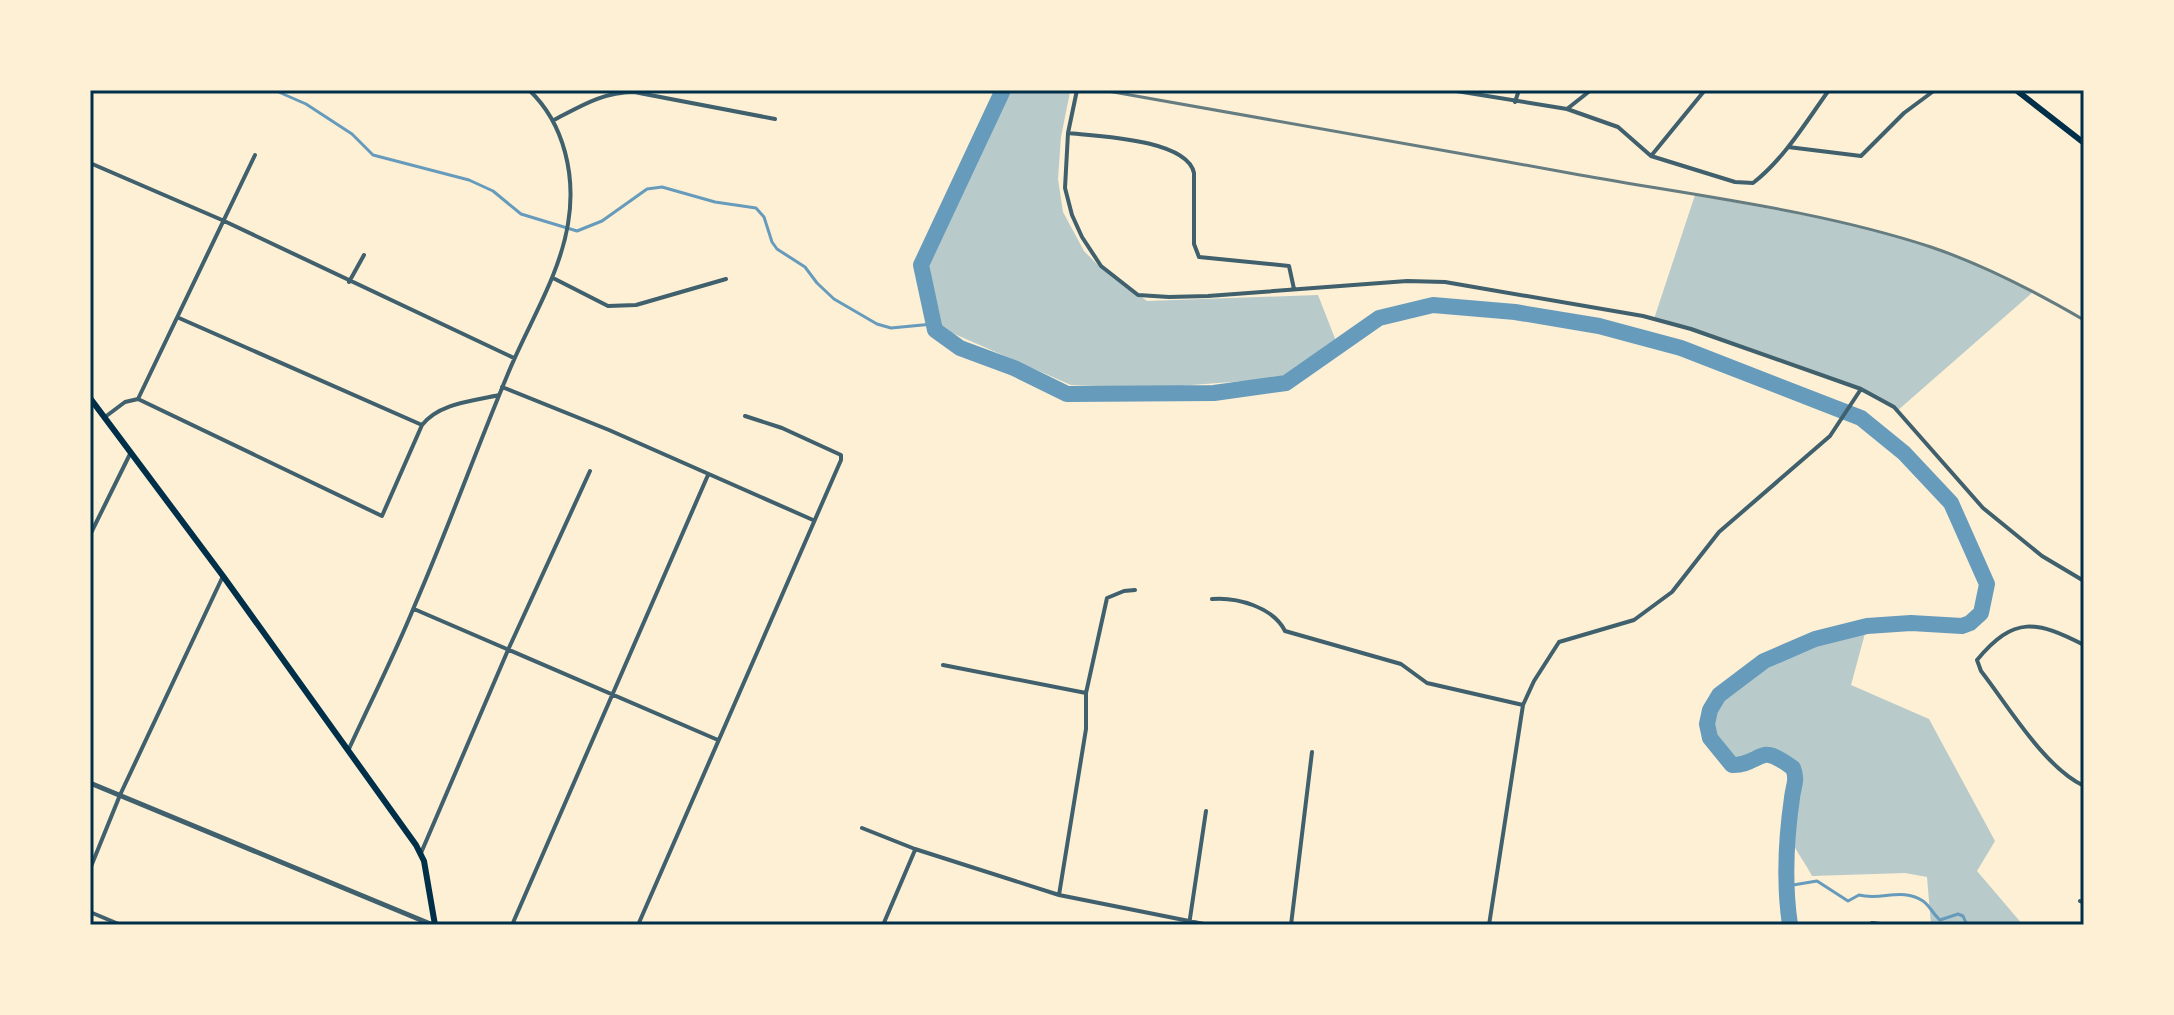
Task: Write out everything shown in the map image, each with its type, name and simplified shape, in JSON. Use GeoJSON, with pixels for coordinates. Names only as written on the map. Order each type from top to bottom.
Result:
{"type":"FeatureCollection","features":[{"type":"Feature","properties":{"kind":"main road"},"geometry":{"type":"LineString","coordinates":[[2016,90],[2084,143]]}},
{"type":"Feature","properties":{"kind":"main road"},"geometry":{"type":"LineString","coordinates":[[90,398],[223,576],[421,853],[434,925]]}},
{"type":"Feature","properties":{"kind":"street"},"geometry":{"type":"LineString","coordinates":[[348,751],[414,609],[514,358],[553,278],[569,222],[571,184],[565,151],[554,120],[529,90]]}},
{"type":"Feature","properties":{"kind":"street"},"geometry":{"type":"LineString","coordinates":[[1077,90],[1068,133],[1065,188],[1072,215],[1101,266],[1138,295],[1182,297],[1407,281],[1445,282],[1628,313],[1691,329],[1861,389],[1894,407],[1983,508],[2042,556],[2084,581]]}},
{"type":"Feature","properties":{"kind":"street"},"geometry":{"type":"LineString","coordinates":[[1450,90],[1567,109],[1618,127],[1651,156],[1735,182],[1753,183],[1788,147],[1829,90]]}},
{"type":"Feature","properties":{"kind":"street"},"geometry":{"type":"LineString","coordinates":[[1515,102],[1519,90]]}},
{"type":"Feature","properties":{"kind":"street"},"geometry":{"type":"LineString","coordinates":[[1567,109],[1591,90]]}},
{"type":"Feature","properties":{"kind":"street"},"geometry":{"type":"LineString","coordinates":[[1651,156],[1705,90]]}},
{"type":"Feature","properties":{"kind":"street"},"geometry":{"type":"LineString","coordinates":[[1788,147],[1861,156],[1904,113],[1935,90]]}},
{"type":"Feature","properties":{"kind":"street"},"geometry":{"type":"LineString","coordinates":[[554,120],[604,94],[619,92],[634,92],[775,119]]}},
{"type":"Feature","properties":{"kind":"street"},"geometry":{"type":"LineString","coordinates":[[1068,133],[1128,139],[1181,157],[1193,167],[1194,244],[1199,257],[1289,266],[1294,289]]}},
{"type":"Feature","properties":{"kind":"street"},"geometry":{"type":"LineString","coordinates":[[138,399],[255,155]]}},
{"type":"Feature","properties":{"kind":"street"},"geometry":{"type":"LineString","coordinates":[[90,163],[222,220],[514,358]]}},
{"type":"Feature","properties":{"kind":"street"},"geometry":{"type":"LineString","coordinates":[[349,282],[364,255]]}},
{"type":"Feature","properties":{"kind":"street"},"geometry":{"type":"LineString","coordinates":[[553,278],[608,306],[636,305],[726,279]]}},
{"type":"Feature","properties":{"kind":"street"},"geometry":{"type":"LineString","coordinates":[[179,318],[422,425]]}},
{"type":"Feature","properties":{"kind":"street"},"geometry":{"type":"LineString","coordinates":[[502,387],[609,430],[813,520]]}},
{"type":"Feature","properties":{"kind":"street"},"geometry":{"type":"LineString","coordinates":[[1489,925],[1523,705],[1559,642],[1634,620],[1672,592],[1719,532],[1830,436],[1861,389]]}},
{"type":"Feature","properties":{"kind":"street"},"geometry":{"type":"LineString","coordinates":[[105,417],[125,402],[138,399],[382,516],[422,425],[439,410],[499,395]]}},
{"type":"Feature","properties":{"kind":"street"},"geometry":{"type":"LineString","coordinates":[[638,925],[841,455],[782,428],[745,416]]}},
{"type":"Feature","properties":{"kind":"street"},"geometry":{"type":"LineString","coordinates":[[90,535],[131,452]]}},
{"type":"Feature","properties":{"kind":"street"},"geometry":{"type":"LineString","coordinates":[[421,853],[508,650],[590,471]]}},
{"type":"Feature","properties":{"kind":"street"},"geometry":{"type":"LineString","coordinates":[[512,925],[708,475]]}},
{"type":"Feature","properties":{"kind":"street"},"geometry":{"type":"LineString","coordinates":[[90,869],[120,795],[223,576]]}},
{"type":"Feature","properties":{"kind":"street"},"geometry":{"type":"LineString","coordinates":[[1059,895],[1086,729],[1086,693],[1107,598],[1135,590]]}},
{"type":"Feature","properties":{"kind":"street"},"geometry":{"type":"LineString","coordinates":[[1212,599],[1222,598],[1259,608],[1280,622],[1285,631],[1401,664],[1427,683],[1523,705]]}},
{"type":"Feature","properties":{"kind":"street"},"geometry":{"type":"LineString","coordinates":[[414,609],[718,740]]}},
{"type":"Feature","properties":{"kind":"street"},"geometry":{"type":"LineString","coordinates":[[2084,645],[2060,633],[2033,625],[2017,627],[1977,660],[1981,671],[2053,764],[2084,786]]}},
{"type":"Feature","properties":{"kind":"street"},"geometry":{"type":"LineString","coordinates":[[943,665],[1086,693]]}},
{"type":"Feature","properties":{"kind":"street"},"geometry":{"type":"LineString","coordinates":[[1291,925],[1312,752]]}},
{"type":"Feature","properties":{"kind":"street"},"geometry":{"type":"LineString","coordinates":[[90,783],[434,925]]}},
{"type":"Feature","properties":{"kind":"street"},"geometry":{"type":"LineString","coordinates":[[1189,923],[1206,811]]}},
{"type":"Feature","properties":{"kind":"street"},"geometry":{"type":"LineString","coordinates":[[862,828],[915,849],[1059,895],[1209,925]]}},
{"type":"Feature","properties":{"kind":"street"},"geometry":{"type":"LineString","coordinates":[[883,925],[915,849]]}},
{"type":"Feature","properties":{"kind":"street"},"geometry":{"type":"LineString","coordinates":[[90,912],[121,925]]}},
{"type":"Feature","properties":{"kind":"street"},"geometry":{"type":"LineString","coordinates":[[1870,925],[1890,925]]}},
{"type":"Feature","properties":{"kind":"shaded area"},"geometry":{"type":"Polygon","coordinates":[[[1011,90],[1070,92],[1061,137],[1058,179],[1063,212],[1084,251],[1099,266],[1147,301],[1318,295],[1336,341],[1284,378],[1151,388],[1071,385],[943,329],[928,263],[1011,90]]]}},
{"type":"Feature","properties":{"kind":"shaded area"},"geometry":{"type":"Polygon","coordinates":[[[1695,195],[1814,217],[1902,239],[1957,257],[2033,292],[1897,411],[1809,369],[1654,319],[1695,195]]]}},
{"type":"Feature","properties":{"kind":"shaded area"},"geometry":{"type":"Polygon","coordinates":[[[1867,626],[1851,685],[1929,719],[1995,841],[1977,871],[2023,925],[1931,925],[1927,877],[1905,873],[1812,876],[1791,836],[1795,782],[1793,768],[1769,755],[1732,765],[1712,737],[1711,712],[1724,690],[1748,671],[1811,642],[1867,626]]]}},
{"type":"Feature","properties":{"kind":"waterway"},"geometry":{"type":"LineString","coordinates":[[274,90],[306,104],[352,134],[373,155],[469,180],[493,191],[521,214],[577,231],[602,221],[647,189],[662,187],[715,202],[756,208],[764,217],[777,249],[805,267],[834,299],[877,324],[891,328],[933,324]]}},
{"type":"Feature","properties":{"kind":"waterway"},"geometry":{"type":"LineString","coordinates":[[1003,90],[921,265],[935,330],[960,348],[1014,368],[1067,394],[1214,393],[1286,383],[1379,318],[1433,305],[1515,312],[1599,326],[1681,348],[1861,418],[1904,453],[1951,503],[1987,584],[1981,613],[1962,626],[1911,623],[1867,626],[1815,639],[1764,661],[1719,695],[1710,710],[1707,724],[1710,738],[1732,765],[1769,755],[1793,768],[1795,780],[1786,862],[1790,925]]}},
{"type":"Feature","properties":{"kind":"waterway"},"geometry":{"type":"LineString","coordinates":[[1787,886],[1817,881],[1848,901],[1859,895],[1907,895],[1923,901],[1940,920],[1958,914],[1963,916],[1967,925]]}},
{"type":"Feature","properties":{"kind":"railway"},"geometry":{"type":"LineString","coordinates":[[1102,90],[1845,223],[1931,247],[1971,262],[2084,320]]}}]}
